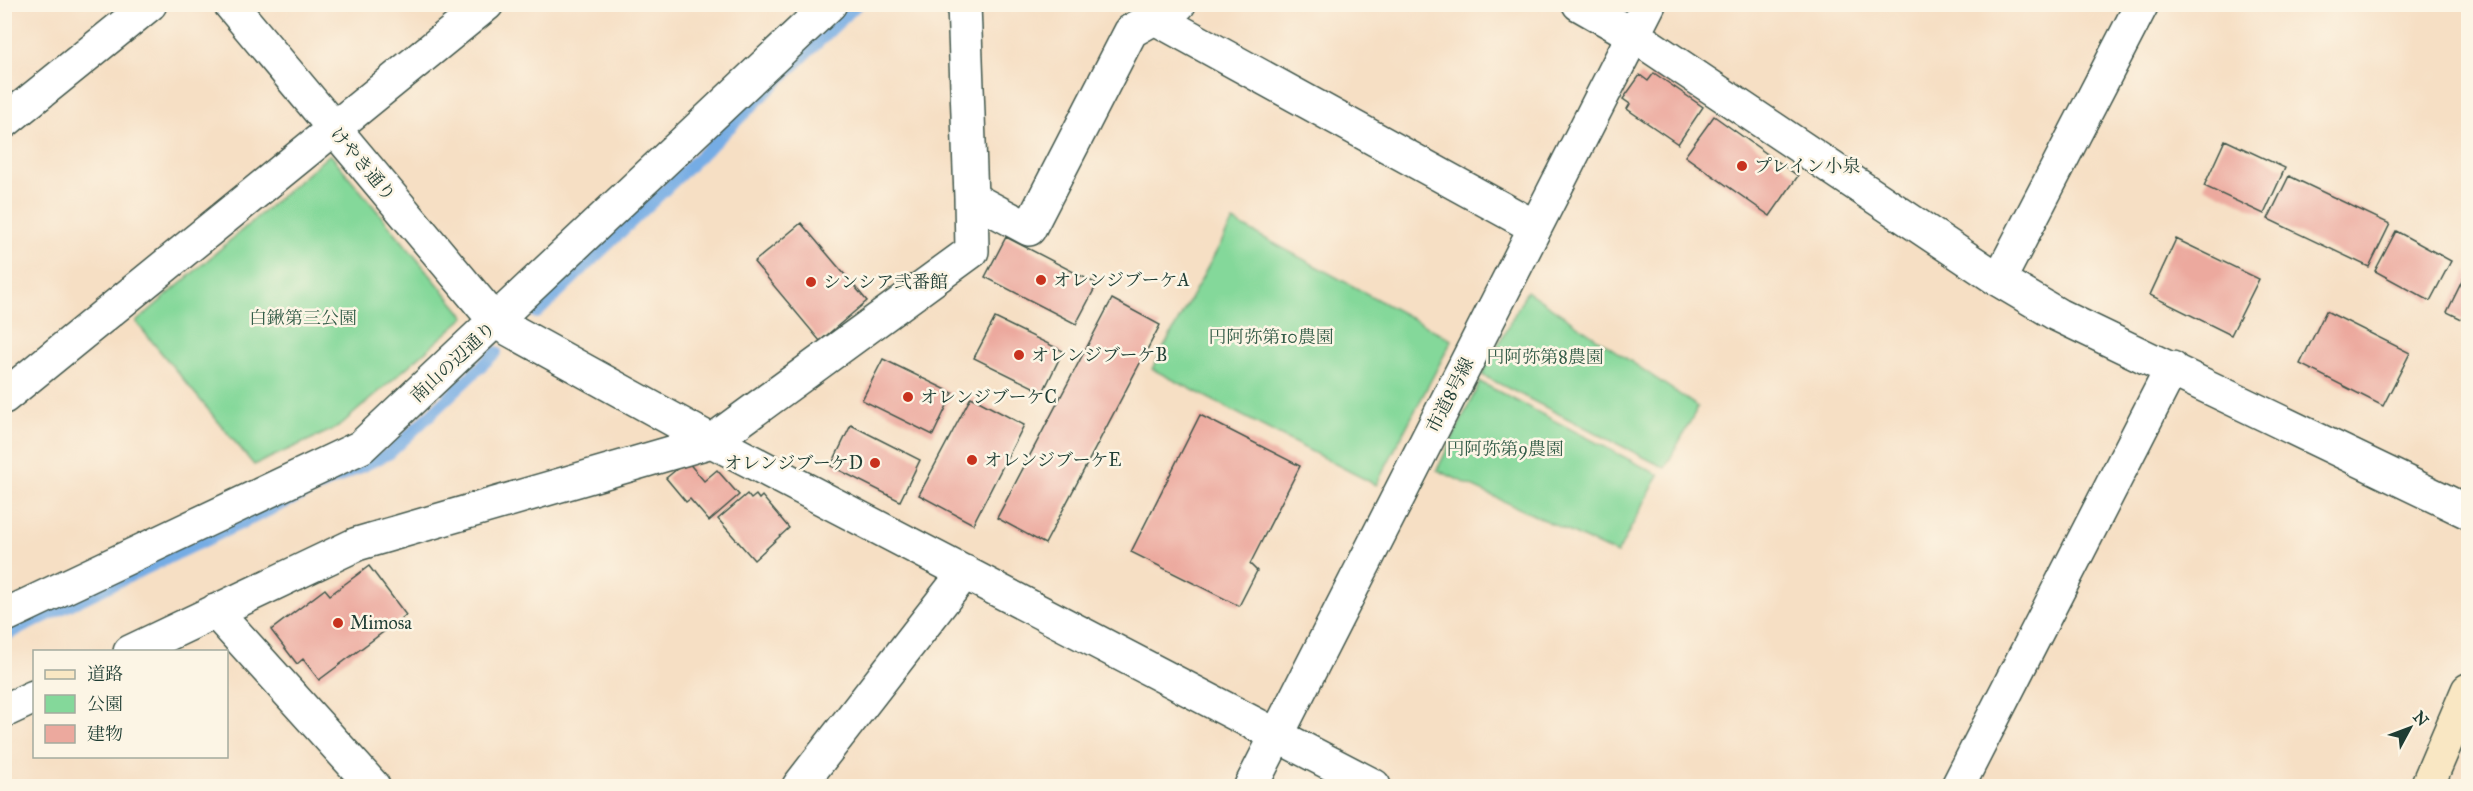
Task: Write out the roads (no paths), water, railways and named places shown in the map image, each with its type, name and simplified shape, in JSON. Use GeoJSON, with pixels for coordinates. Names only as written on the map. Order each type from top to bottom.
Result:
{"type":"FeatureCollection","features":[{"type":"Feature","properties":{"kind":"street"},"geometry":{"type":"LineString","coordinates":[[4,122],[150,4]]}},
{"type":"Feature","properties":{"kind":"street","name":"けやき通り"},"geometry":{"type":"LineString","coordinates":[[230,4],[496,322]]}},
{"type":"Feature","properties":{"kind":"street"},"geometry":{"type":"LineString","coordinates":[[4,397],[487,4]]}},
{"type":"Feature","properties":{"kind":"street","name":"南山の辺通り"},"geometry":{"type":"LineString","coordinates":[[4,616],[362,447],[830,4]]}},
{"type":"Feature","properties":{"kind":"street"},"geometry":{"type":"LineString","coordinates":[[132,650],[357,544],[712,441],[972,251],[964,4]]}},
{"type":"Feature","properties":{"kind":"street"},"geometry":{"type":"LineString","coordinates":[[1579,4],[1635,36],[1999,280],[2058,315],[2469,512]]}},
{"type":"Feature","properties":{"kind":"street","name":"市道8号線"},"geometry":{"type":"LineString","coordinates":[[1251,786],[1535,227],[1635,36],[1649,4]]}},
{"type":"Feature","properties":{"kind":"street"},"geometry":{"type":"LineString","coordinates":[[1999,280],[2142,4]]}},
{"type":"Feature","properties":{"kind":"street"},"geometry":{"type":"LineString","coordinates":[[971,198],[1029,229],[1131,31],[1167,11],[1535,227]]}},
{"type":"Feature","properties":{"kind":"street"},"geometry":{"type":"LineString","coordinates":[[496,322],[712,441],[1276,737],[1374,786]]}},
{"type":"Feature","properties":{"kind":"street"},"geometry":{"type":"LineString","coordinates":[[1958,786],[2172,369]]}},
{"type":"Feature","properties":{"kind":"street"},"geometry":{"type":"LineString","coordinates":[[799,786],[965,572]]}},
{"type":"Feature","properties":{"kind":"street"},"geometry":{"type":"LineString","coordinates":[[215,611],[373,786]]}},
{"type":"Feature","properties":{"kind":"street"},"geometry":{"type":"LineString","coordinates":[[2427,786],[2469,690]]}},
{"type":"Feature","properties":{"kind":"street"},"geometry":{"type":"LineString","coordinates":[[4,711],[33,697]]}},
{"type":"Feature","properties":{"kind":"waterway"},"geometry":{"type":"LineString","coordinates":[[537,313],[858,4]]}},
{"type":"Feature","properties":{"kind":"waterway"},"geometry":{"type":"LineString","coordinates":[[4,636],[390,453],[496,352]]}},
{"type":"Feature","properties":{"kind":"place","name":"プレイン小泉"},"geometry":{"type":"Point","coordinates":[1742,166]}},
{"type":"Feature","properties":{"kind":"place","name":"オレンジブーケA"},"geometry":{"type":"Point","coordinates":[1041,280]}},
{"type":"Feature","properties":{"kind":"place","name":"シンシア弐番館"},"geometry":{"type":"Point","coordinates":[811,282]}},
{"type":"Feature","properties":{"kind":"place","name":"オレンジブーケB"},"geometry":{"type":"Point","coordinates":[1019,355]}},
{"type":"Feature","properties":{"kind":"place","name":"オレンジブーケC"},"geometry":{"type":"Point","coordinates":[908,397]}},
{"type":"Feature","properties":{"kind":"place","name":"オレンジブーケE"},"geometry":{"type":"Point","coordinates":[972,460]}},
{"type":"Feature","properties":{"kind":"place","name":"オレンジブーケD"},"geometry":{"type":"Point","coordinates":[875,463]}},
{"type":"Feature","properties":{"kind":"place","name":"Mimosa"},"geometry":{"type":"Point","coordinates":[338,623]}},
{"type":"Feature","properties":{"kind":"park label","name":"白鍬第三公園"},"geometry":{"type":"Point","coordinates":[303,318]}},
{"type":"Feature","properties":{"kind":"park label","name":"円阿弥第10農園"},"geometry":{"type":"Point","coordinates":[1271,337]}},
{"type":"Feature","properties":{"kind":"park label","name":"円阿弥第8農園"},"geometry":{"type":"Point","coordinates":[1545,357]}},
{"type":"Feature","properties":{"kind":"park label","name":"円阿弥第9農園"},"geometry":{"type":"Point","coordinates":[1505,449]}}]}
